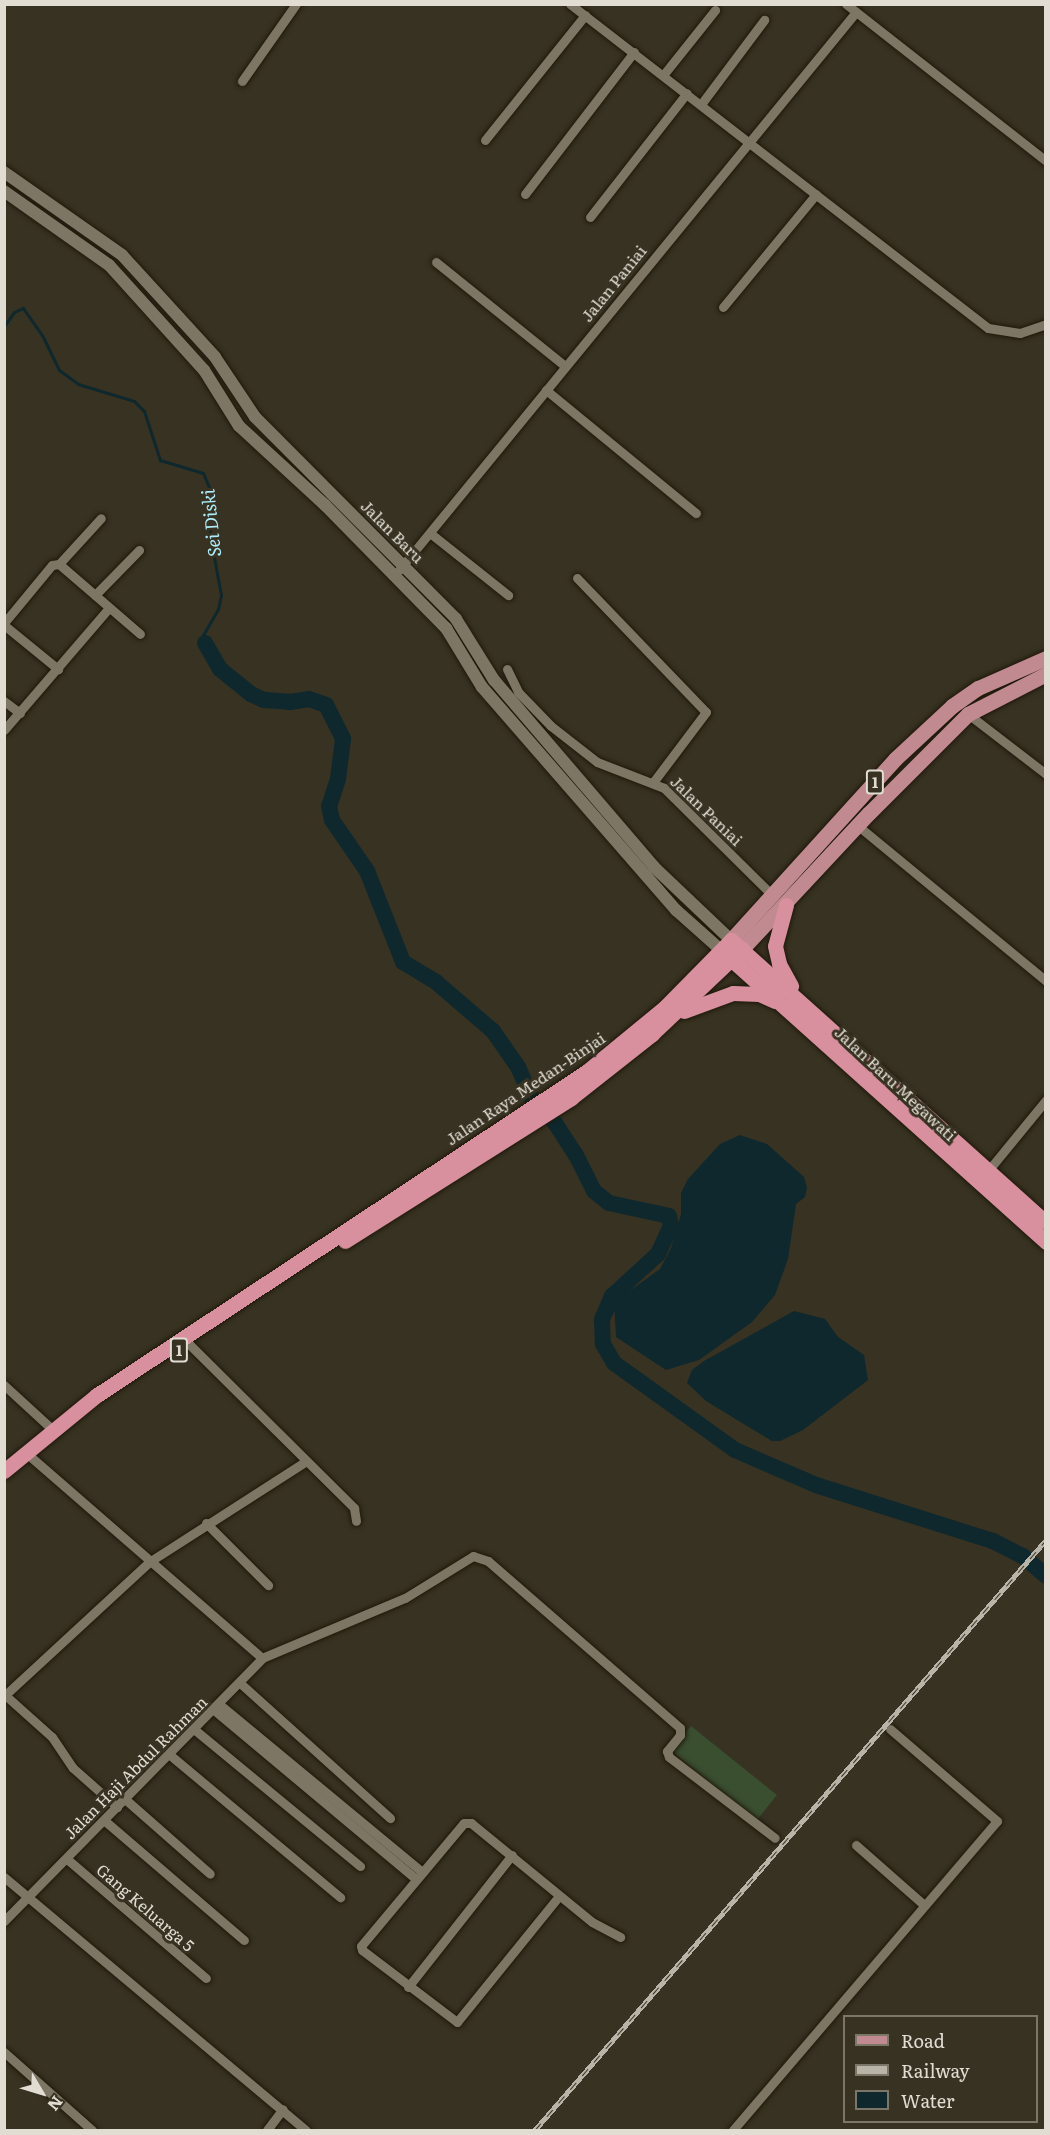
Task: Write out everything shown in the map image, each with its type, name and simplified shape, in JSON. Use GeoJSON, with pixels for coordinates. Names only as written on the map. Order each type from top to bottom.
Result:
{"type":"FeatureCollection","features":[{"type":"Feature","properties":{"kind":"highway"},"geometry":{"type":"LineString","coordinates":[[786,905],[777,926],[776,955],[792,1001]]}},
{"type":"Feature","properties":{"kind":"highway","name":"Jalan Baru Megawati"},"geometry":{"type":"LineString","coordinates":[[731,950],[792,1001],[989,1180],[1046,1242]]}},
{"type":"Feature","properties":{"kind":"highway","name":"Jalan Raya Medan-Binjai"},"geometry":{"type":"LineString","coordinates":[[11,1469],[32,1458],[102,1402],[567,1092],[672,1016],[731,950]]}},
{"type":"Feature","properties":{"kind":"highway","name":"Jalan Raya Medan-Binjai"},"geometry":{"type":"LineString","coordinates":[[567,1092],[731,950]]}},
{"type":"Feature","properties":{"kind":"highway"},"geometry":{"type":"LineString","coordinates":[[672,1016],[733,993],[759,994],[792,1001]]}},
{"type":"Feature","properties":{"kind":"highway","name":"Jalan Raya Medan-Binjai"},"geometry":{"type":"LineString","coordinates":[[4,1482],[11,1469],[53,1430],[151,1358],[259,1291],[362,1216],[499,1138]]}},
{"type":"Feature","properties":{"kind":"highway","name":"Jalan Baru Megawati"},"geometry":{"type":"LineString","coordinates":[[989,1180],[1046,1223]]}},
{"type":"Feature","properties":{"kind":"main road","name":"Jalan Raya Medan-Binjai"},"geometry":{"type":"LineString","coordinates":[[731,950],[772,895],[895,759],[952,706],[978,688],[1046,658]]}},
{"type":"Feature","properties":{"kind":"main road","name":"Jalan Raya Medan-Binjai"},"geometry":{"type":"LineString","coordinates":[[731,950],[786,905],[857,825],[968,714],[1046,674]]}},
{"type":"Feature","properties":{"kind":"street"},"geometry":{"type":"LineString","coordinates":[[242,81],[296,4]]}},
{"type":"Feature","properties":{"kind":"street"},"geometry":{"type":"LineString","coordinates":[[570,4],[702,103],[988,328],[1020,333],[1046,324]]}},
{"type":"Feature","properties":{"kind":"street"},"geometry":{"type":"LineString","coordinates":[[846,4],[1046,161]]}},
{"type":"Feature","properties":{"kind":"street"},"geometry":{"type":"LineString","coordinates":[[664,74],[715,10]]}},
{"type":"Feature","properties":{"kind":"street","name":"Jalan Paniai"},"geometry":{"type":"LineString","coordinates":[[395,575],[748,139],[856,12]]}},
{"type":"Feature","properties":{"kind":"street"},"geometry":{"type":"LineString","coordinates":[[485,140],[585,15]]}},
{"type":"Feature","properties":{"kind":"street"},"geometry":{"type":"LineString","coordinates":[[702,103],[764,20]]}},
{"type":"Feature","properties":{"kind":"street"},"geometry":{"type":"LineString","coordinates":[[525,194],[634,52]]}},
{"type":"Feature","properties":{"kind":"street"},"geometry":{"type":"LineString","coordinates":[[590,217],[687,93]]}},
{"type":"Feature","properties":{"kind":"street","name":"Jalan Baru"},"geometry":{"type":"LineString","coordinates":[[4,172],[122,255],[215,357],[255,417],[456,618],[494,680],[533,717],[654,867],[731,950]]}},
{"type":"Feature","properties":{"kind":"street","name":"Jalan Baru"},"geometry":{"type":"LineString","coordinates":[[4,191],[109,265],[204,370],[239,426],[395,575],[446,628],[482,687],[676,910],[731,950]]}},
{"type":"Feature","properties":{"kind":"street"},"geometry":{"type":"LineString","coordinates":[[723,307],[816,194]]}},
{"type":"Feature","properties":{"kind":"street"},"geometry":{"type":"LineString","coordinates":[[436,262],[565,366]]}},
{"type":"Feature","properties":{"kind":"street"},"geometry":{"type":"LineString","coordinates":[[546,390],[696,513]]}},
{"type":"Feature","properties":{"kind":"street"},"geometry":{"type":"LineString","coordinates":[[58,669],[4,624],[52,565],[59,564],[101,518]]}},
{"type":"Feature","properties":{"kind":"street"},"geometry":{"type":"LineString","coordinates":[[430,533],[508,595]]}},
{"type":"Feature","properties":{"kind":"street"},"geometry":{"type":"LineString","coordinates":[[95,596],[139,550]]}},
{"type":"Feature","properties":{"kind":"street"},"geometry":{"type":"LineString","coordinates":[[59,564],[140,634]]}},
{"type":"Feature","properties":{"kind":"street"},"geometry":{"type":"LineString","coordinates":[[577,578],[706,712],[654,782]]}},
{"type":"Feature","properties":{"kind":"street"},"geometry":{"type":"LineString","coordinates":[[4,730],[109,608]]}},
{"type":"Feature","properties":{"kind":"street","name":"Jalan Paniai"},"geometry":{"type":"LineString","coordinates":[[507,669],[533,717],[597,762],[654,782],[772,895]]}},
{"type":"Feature","properties":{"kind":"street"},"geometry":{"type":"LineString","coordinates":[[4,700],[20,712]]}},
{"type":"Feature","properties":{"kind":"street"},"geometry":{"type":"LineString","coordinates":[[968,714],[1046,774]]}},
{"type":"Feature","properties":{"kind":"street"},"geometry":{"type":"LineString","coordinates":[[519,730],[533,717]]}},
{"type":"Feature","properties":{"kind":"street"},"geometry":{"type":"LineString","coordinates":[[857,825],[1046,981]]}},
{"type":"Feature","properties":{"kind":"street"},"geometry":{"type":"LineString","coordinates":[[989,1180],[1046,1100]]}},
{"type":"Feature","properties":{"kind":"street"},"geometry":{"type":"LineString","coordinates":[[189,1344],[305,1462],[354,1508],[356,1521]]}},
{"type":"Feature","properties":{"kind":"street"},"geometry":{"type":"LineString","coordinates":[[4,1385],[53,1430]]}},
{"type":"Feature","properties":{"kind":"street"},"geometry":{"type":"LineString","coordinates":[[32,1458],[262,1659],[390,1605],[470,1557],[482,1557],[680,1728],[680,1735],[668,1748],[669,1757],[775,1838]]}},
{"type":"Feature","properties":{"kind":"street"},"geometry":{"type":"LineString","coordinates":[[117,1807],[73,1768],[52,1737],[5,1695],[149,1562],[206,1523],[305,1462]]}},
{"type":"Feature","properties":{"kind":"street"},"geometry":{"type":"LineString","coordinates":[[206,1523],[268,1585]]}},
{"type":"Feature","properties":{"kind":"street","name":"Jalan Haji Abdul Rahman"},"geometry":{"type":"LineString","coordinates":[[4,1921],[195,1730],[262,1659]]}},
{"type":"Feature","properties":{"kind":"street"},"geometry":{"type":"LineString","coordinates":[[240,1683],[390,1818]]}},
{"type":"Feature","properties":{"kind":"street"},"geometry":{"type":"LineString","coordinates":[[216,1707],[419,1876]]}},
{"type":"Feature","properties":{"kind":"street"},"geometry":{"type":"LineString","coordinates":[[733,2130],[868,1976],[900,1931],[997,1821],[890,1729]]}},
{"type":"Feature","properties":{"kind":"street"},"geometry":{"type":"LineString","coordinates":[[195,1730],[360,1866]]}},
{"type":"Feature","properties":{"kind":"street"},"geometry":{"type":"LineString","coordinates":[[170,1755],[340,1897]]}},
{"type":"Feature","properties":{"kind":"street"},"geometry":{"type":"LineString","coordinates":[[125,1799],[210,1874]]}},
{"type":"Feature","properties":{"kind":"street"},"geometry":{"type":"LineString","coordinates":[[105,1821],[244,1940]]}},
{"type":"Feature","properties":{"kind":"street"},"geometry":{"type":"LineString","coordinates":[[559,1896],[462,2019],[451,2020],[364,1953],[361,1946],[464,1823],[471,1823],[592,1922],[620,1936]]}},
{"type":"Feature","properties":{"kind":"street"},"geometry":{"type":"LineString","coordinates":[[856,1845],[924,1905]]}},
{"type":"Feature","properties":{"kind":"street"},"geometry":{"type":"LineString","coordinates":[[408,1987],[512,1855]]}},
{"type":"Feature","properties":{"kind":"street","name":"Gang Keluarga 5"},"geometry":{"type":"LineString","coordinates":[[67,1859],[206,1978]]}},
{"type":"Feature","properties":{"kind":"street"},"geometry":{"type":"LineString","coordinates":[[4,1877],[306,2130]]}},
{"type":"Feature","properties":{"kind":"street"},"geometry":{"type":"LineString","coordinates":[[4,2052],[92,2130]]}},
{"type":"Feature","properties":{"kind":"street"},"geometry":{"type":"LineString","coordinates":[[267,2130],[283,2109]]}},
{"type":"Feature","properties":{"kind":"green space"},"geometry":{"type":"Polygon","coordinates":[[[691,1726],[777,1795],[757,1820],[671,1751],[691,1726]]]}},
{"type":"Feature","properties":{"kind":"water"},"geometry":{"type":"Polygon","coordinates":[[[740,1135],[767,1144],[804,1177],[807,1188],[805,1197],[796,1204],[788,1259],[775,1295],[752,1322],[699,1360],[666,1370],[616,1337],[614,1302],[660,1269],[671,1248],[681,1214],[681,1193],[688,1179],[720,1144],[740,1135]]]}},
{"type":"Feature","properties":{"kind":"water"},"geometry":{"type":"Polygon","coordinates":[[[794,1311],[825,1319],[838,1337],[864,1355],[868,1380],[803,1430],[780,1441],[772,1441],[706,1401],[687,1383],[692,1370],[704,1361],[794,1311]]]}},
{"type":"Feature","properties":{"kind":"waterway","name":"Sei Diski"},"geometry":{"type":"LineString","coordinates":[[4,326],[14,312],[23,308],[42,335],[59,370],[78,384],[134,401],[144,411],[160,460],[203,473],[209,487],[210,536],[221,595],[218,609],[203,635],[205,643]]}},
{"type":"Feature","properties":{"kind":"waterway"},"geometry":{"type":"LineString","coordinates":[[205,643],[220,669],[251,694],[264,700],[290,702],[309,699],[326,705],[343,739],[338,779],[329,806],[332,820],[367,871],[403,962],[436,982],[493,1031],[518,1067],[532,1099],[555,1123],[576,1155],[594,1191],[609,1203],[669,1216],[671,1226],[658,1254],[612,1296],[602,1320],[603,1344],[614,1363],[735,1450],[816,1485],[993,1541],[1023,1556],[1046,1576]]}},
{"type":"Feature","properties":{"kind":"railway"},"geometry":{"type":"LineString","coordinates":[[535,2130],[1046,1540]]}}]}
